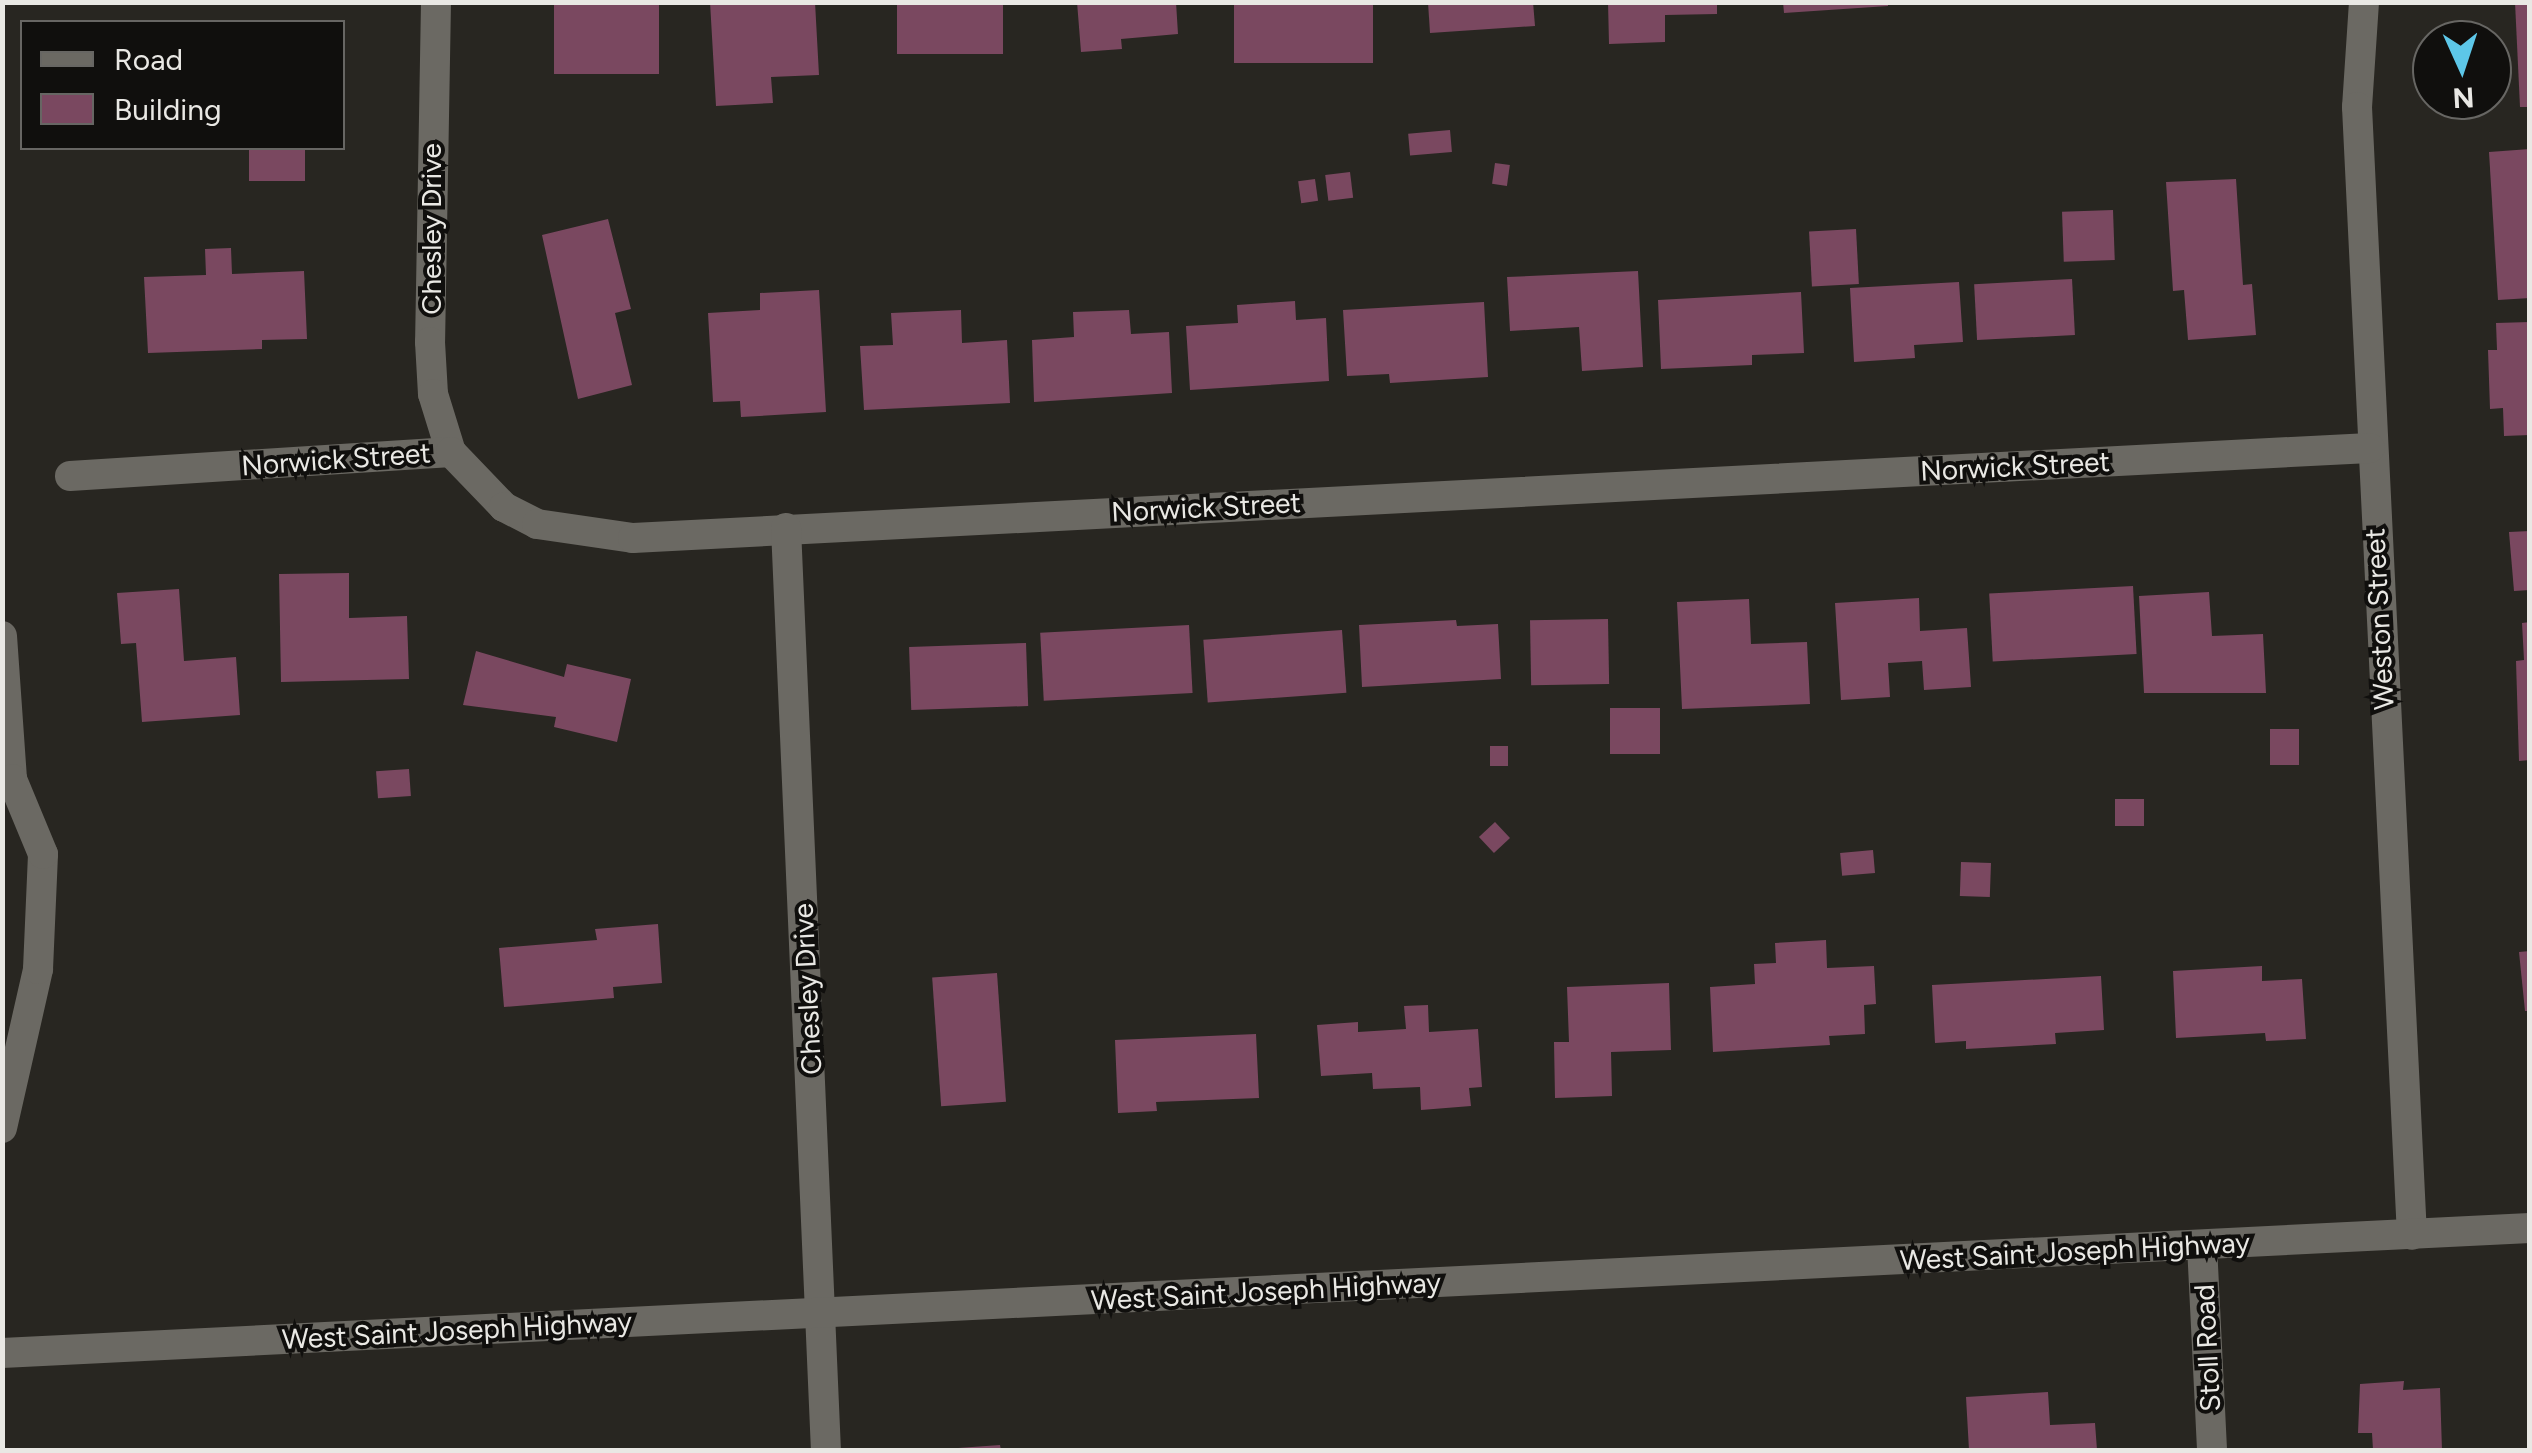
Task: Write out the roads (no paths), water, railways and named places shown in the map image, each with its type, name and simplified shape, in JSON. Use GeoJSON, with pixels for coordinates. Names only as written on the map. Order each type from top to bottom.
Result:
{"type":"FeatureCollection","features":[{"type":"Feature","properties":{"kind":"street","name":"Chesley Drive"},"geometry":{"type":"LineString","coordinates":[[436,2],[430,342],[433,394],[451,452]]}},
{"type":"Feature","properties":{"kind":"street","name":"Weston Street"},"geometry":{"type":"LineString","coordinates":[[2364,2],[2356,107],[2412,1234]]}},
{"type":"Feature","properties":{"kind":"street","name":"Norwick Street"},"geometry":{"type":"LineString","coordinates":[[70,476],[451,452],[504,507],[584,535],[2370,448]]}},
{"type":"Feature","properties":{"kind":"street","name":"Chesley Drive"},"geometry":{"type":"LineString","coordinates":[[786,528],[826,1450]]}},
{"type":"Feature","properties":{"kind":"street"},"geometry":{"type":"LineString","coordinates":[[2,636],[7,779],[43,854],[38,970],[2,1128]]}},
{"type":"Feature","properties":{"kind":"street","name":"West Saint Joseph Highway"},"geometry":{"type":"LineString","coordinates":[[2,1353],[2530,1228]]}},
{"type":"Feature","properties":{"kind":"street","name":"Stoll Road"},"geometry":{"type":"LineString","coordinates":[[2202,1245],[2212,1450]]}}]}
